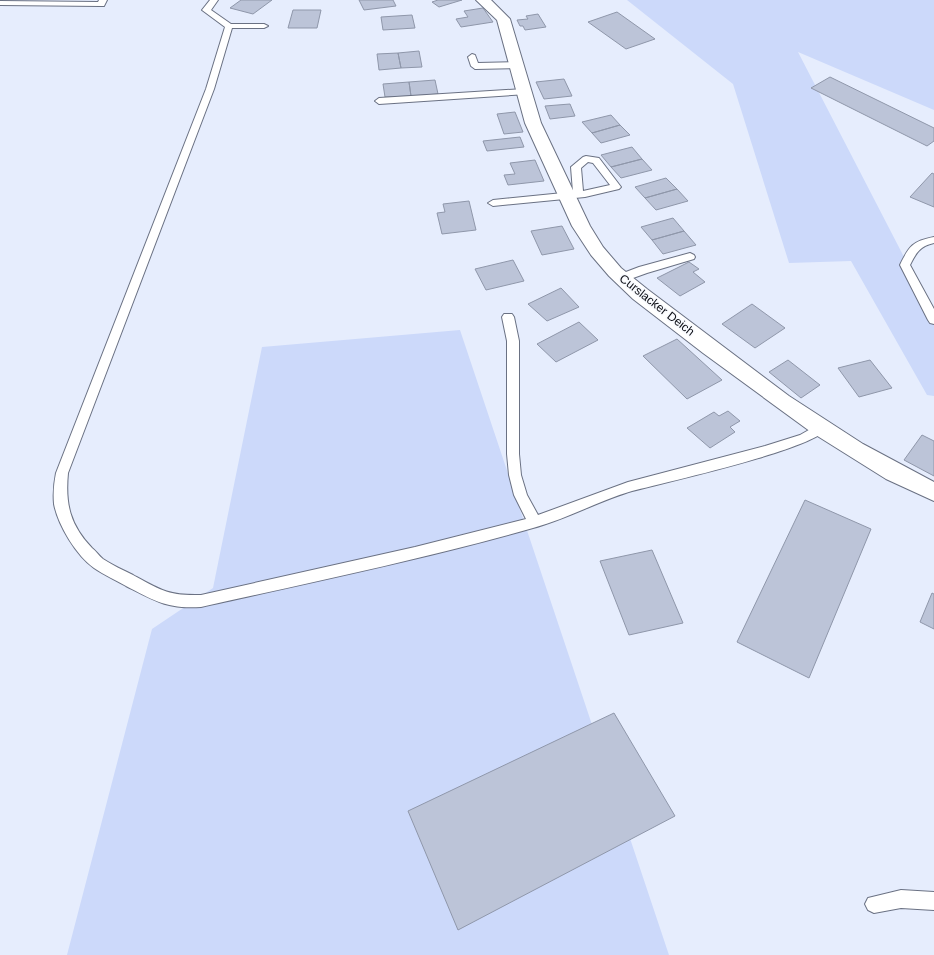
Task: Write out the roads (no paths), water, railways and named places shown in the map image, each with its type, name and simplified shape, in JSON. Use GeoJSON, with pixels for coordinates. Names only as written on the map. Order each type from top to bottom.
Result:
{"type":"FeatureCollection","features":[{"type":"Feature","properties":{"kind":"street","name":"Curslacker Deich"},"geometry":{"type":"LineString","coordinates":[[483,0],[503,19],[533,123],[572,195],[581,226],[597,250],[622,278],[640,294],[796,412],[863,455],[934,492]]}},
{"type":"Feature","properties":{"kind":"lane"},"geometry":{"type":"LineString","coordinates":[[0,3],[101,4],[103,0]]}},
{"type":"Feature","properties":{"kind":"lane"},"geometry":{"type":"LineString","coordinates":[[214,0],[206,10],[229,26],[264,26]]}},
{"type":"Feature","properties":{"kind":"lane"},"geometry":{"type":"LineString","coordinates":[[229,26],[210,89],[126,311],[62,473],[60,492],[61,504],[67,523],[78,542],[98,563],[160,597],[182,602],[201,601],[407,555],[535,522],[628,487],[772,449],[804,438],[821,428]]}},
{"type":"Feature","properties":{"kind":"lane"},"geometry":{"type":"LineString","coordinates":[[472,57],[475,66],[516,64]]}},
{"type":"Feature","properties":{"kind":"lane"},"geometry":{"type":"LineString","coordinates":[[379,101],[524,92]]}},
{"type":"Feature","properties":{"kind":"lane"},"geometry":{"type":"LineString","coordinates":[[493,203],[572,195]]}},
{"type":"Feature","properties":{"kind":"lane"},"geometry":{"type":"LineString","coordinates":[[934,240],[926,241],[912,249],[906,265],[934,320]]}},
{"type":"Feature","properties":{"kind":"lane"},"geometry":{"type":"LineString","coordinates":[[622,278],[643,270],[690,257]]}},
{"type":"Feature","properties":{"kind":"lane"},"geometry":{"type":"LineString","coordinates":[[508,317],[513,341],[512,440],[515,475],[521,495],[535,522]]}},
{"type":"Feature","properties":{"kind":"lane"},"geometry":{"type":"LineString","coordinates":[[874,904],[901,899],[934,901]]}}]}
